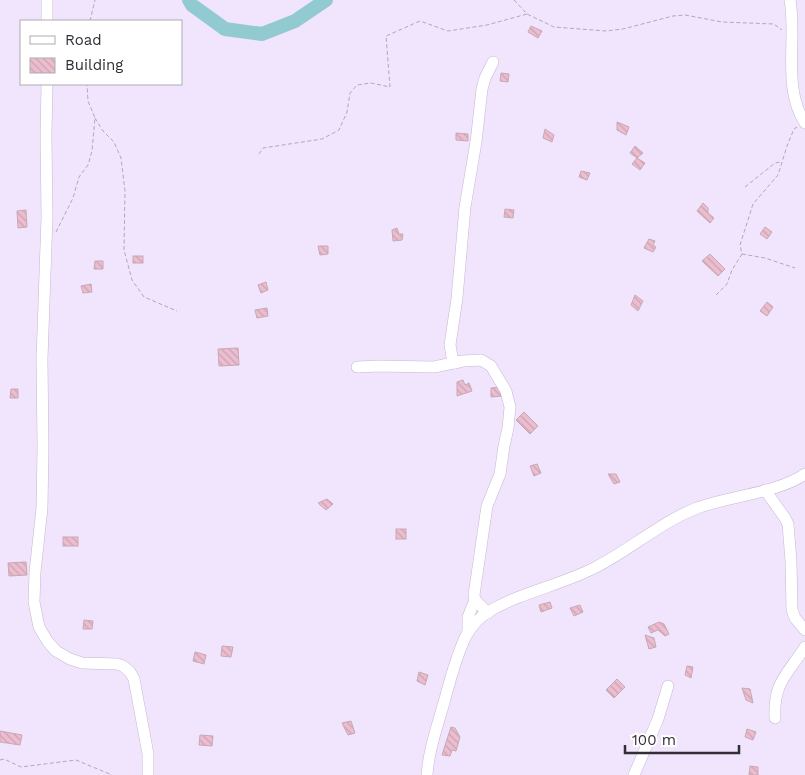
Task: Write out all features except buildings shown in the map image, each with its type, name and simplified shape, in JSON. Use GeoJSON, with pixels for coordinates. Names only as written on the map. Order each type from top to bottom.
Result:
{"type":"FeatureCollection","features":[{"type":"Feature","properties":{"kind":"street"},"geometry":{"type":"LineString","coordinates":[[47,0],[47,20]]}},
{"type":"Feature","properties":{"kind":"street"},"geometry":{"type":"LineString","coordinates":[[790,0],[793,38],[792,83],[803,124]]}},
{"type":"Feature","properties":{"kind":"street"},"geometry":{"type":"LineString","coordinates":[[456,363],[452,357],[450,345],[457,298],[465,207],[476,142],[482,89],[493,62]]}},
{"type":"Feature","properties":{"kind":"street"},"geometry":{"type":"LineString","coordinates":[[48,85],[46,136],[47,216],[42,359],[42,501],[34,602],[39,627],[48,642],[56,650],[70,659],[82,662],[118,664],[130,672],[134,679],[148,754],[148,775]]}},
{"type":"Feature","properties":{"kind":"street"},"geometry":{"type":"LineString","coordinates":[[357,367],[428,368],[477,360],[488,363],[495,370],[506,391],[510,407],[509,422],[500,474],[487,506],[476,579],[475,600],[468,617],[468,633]]}},
{"type":"Feature","properties":{"kind":"street"},"geometry":{"type":"LineString","coordinates":[[427,775],[432,742],[457,657],[468,633],[488,613],[499,606],[596,568],[682,515],[713,502],[764,490],[799,478],[805,474]]}},
{"type":"Feature","properties":{"kind":"street"},"geometry":{"type":"LineString","coordinates":[[764,490],[788,524],[792,610],[795,618],[805,630]]}},
{"type":"Feature","properties":{"kind":"street"},"geometry":{"type":"LineString","coordinates":[[475,600],[488,613]]}},
{"type":"Feature","properties":{"kind":"street"},"geometry":{"type":"LineString","coordinates":[[775,718],[778,687],[805,647]]}},
{"type":"Feature","properties":{"kind":"street"},"geometry":{"type":"LineString","coordinates":[[634,775],[658,719],[668,686]]}},
{"type":"Feature","properties":{"kind":"path"},"geometry":{"type":"LineString","coordinates":[[90,20],[94,0]]}},
{"type":"Feature","properties":{"kind":"path"},"geometry":{"type":"LineString","coordinates":[[514,0],[527,14],[554,27],[606,31],[622,29],[672,16],[696,16],[722,22],[774,24],[793,38]]}},
{"type":"Feature","properties":{"kind":"path"},"geometry":{"type":"LineString","coordinates":[[259,154],[263,148],[322,140],[339,130],[347,112],[350,93],[357,85],[371,83],[390,87],[386,36],[420,21],[448,31],[487,25],[527,14]]}},
{"type":"Feature","properties":{"kind":"path"},"geometry":{"type":"LineString","coordinates":[[87,85],[88,101],[95,118],[103,131],[114,142],[121,158],[125,191],[124,250],[132,280],[144,297],[177,311]]}},
{"type":"Feature","properties":{"kind":"path"},"geometry":{"type":"LineString","coordinates":[[55,235],[73,198],[79,177],[88,165],[92,151],[95,118]]}},
{"type":"Feature","properties":{"kind":"path"},"geometry":{"type":"LineString","coordinates":[[716,294],[726,284],[742,254],[740,245],[753,204],[778,175],[794,129],[803,124]]}},
{"type":"Feature","properties":{"kind":"path"},"geometry":{"type":"LineString","coordinates":[[745,187],[776,163],[782,162]]}},
{"type":"Feature","properties":{"kind":"path"},"geometry":{"type":"LineString","coordinates":[[742,254],[765,258],[795,268]]}},
{"type":"Feature","properties":{"kind":"path"},"geometry":{"type":"LineString","coordinates":[[0,760],[4,759],[21,768],[76,760],[112,775]]}},
{"type":"Feature","properties":{"kind":"waterway"},"geometry":{"type":"LineString","coordinates":[[189,0],[192,5],[225,29],[262,34],[295,21],[326,0]]}}]}
